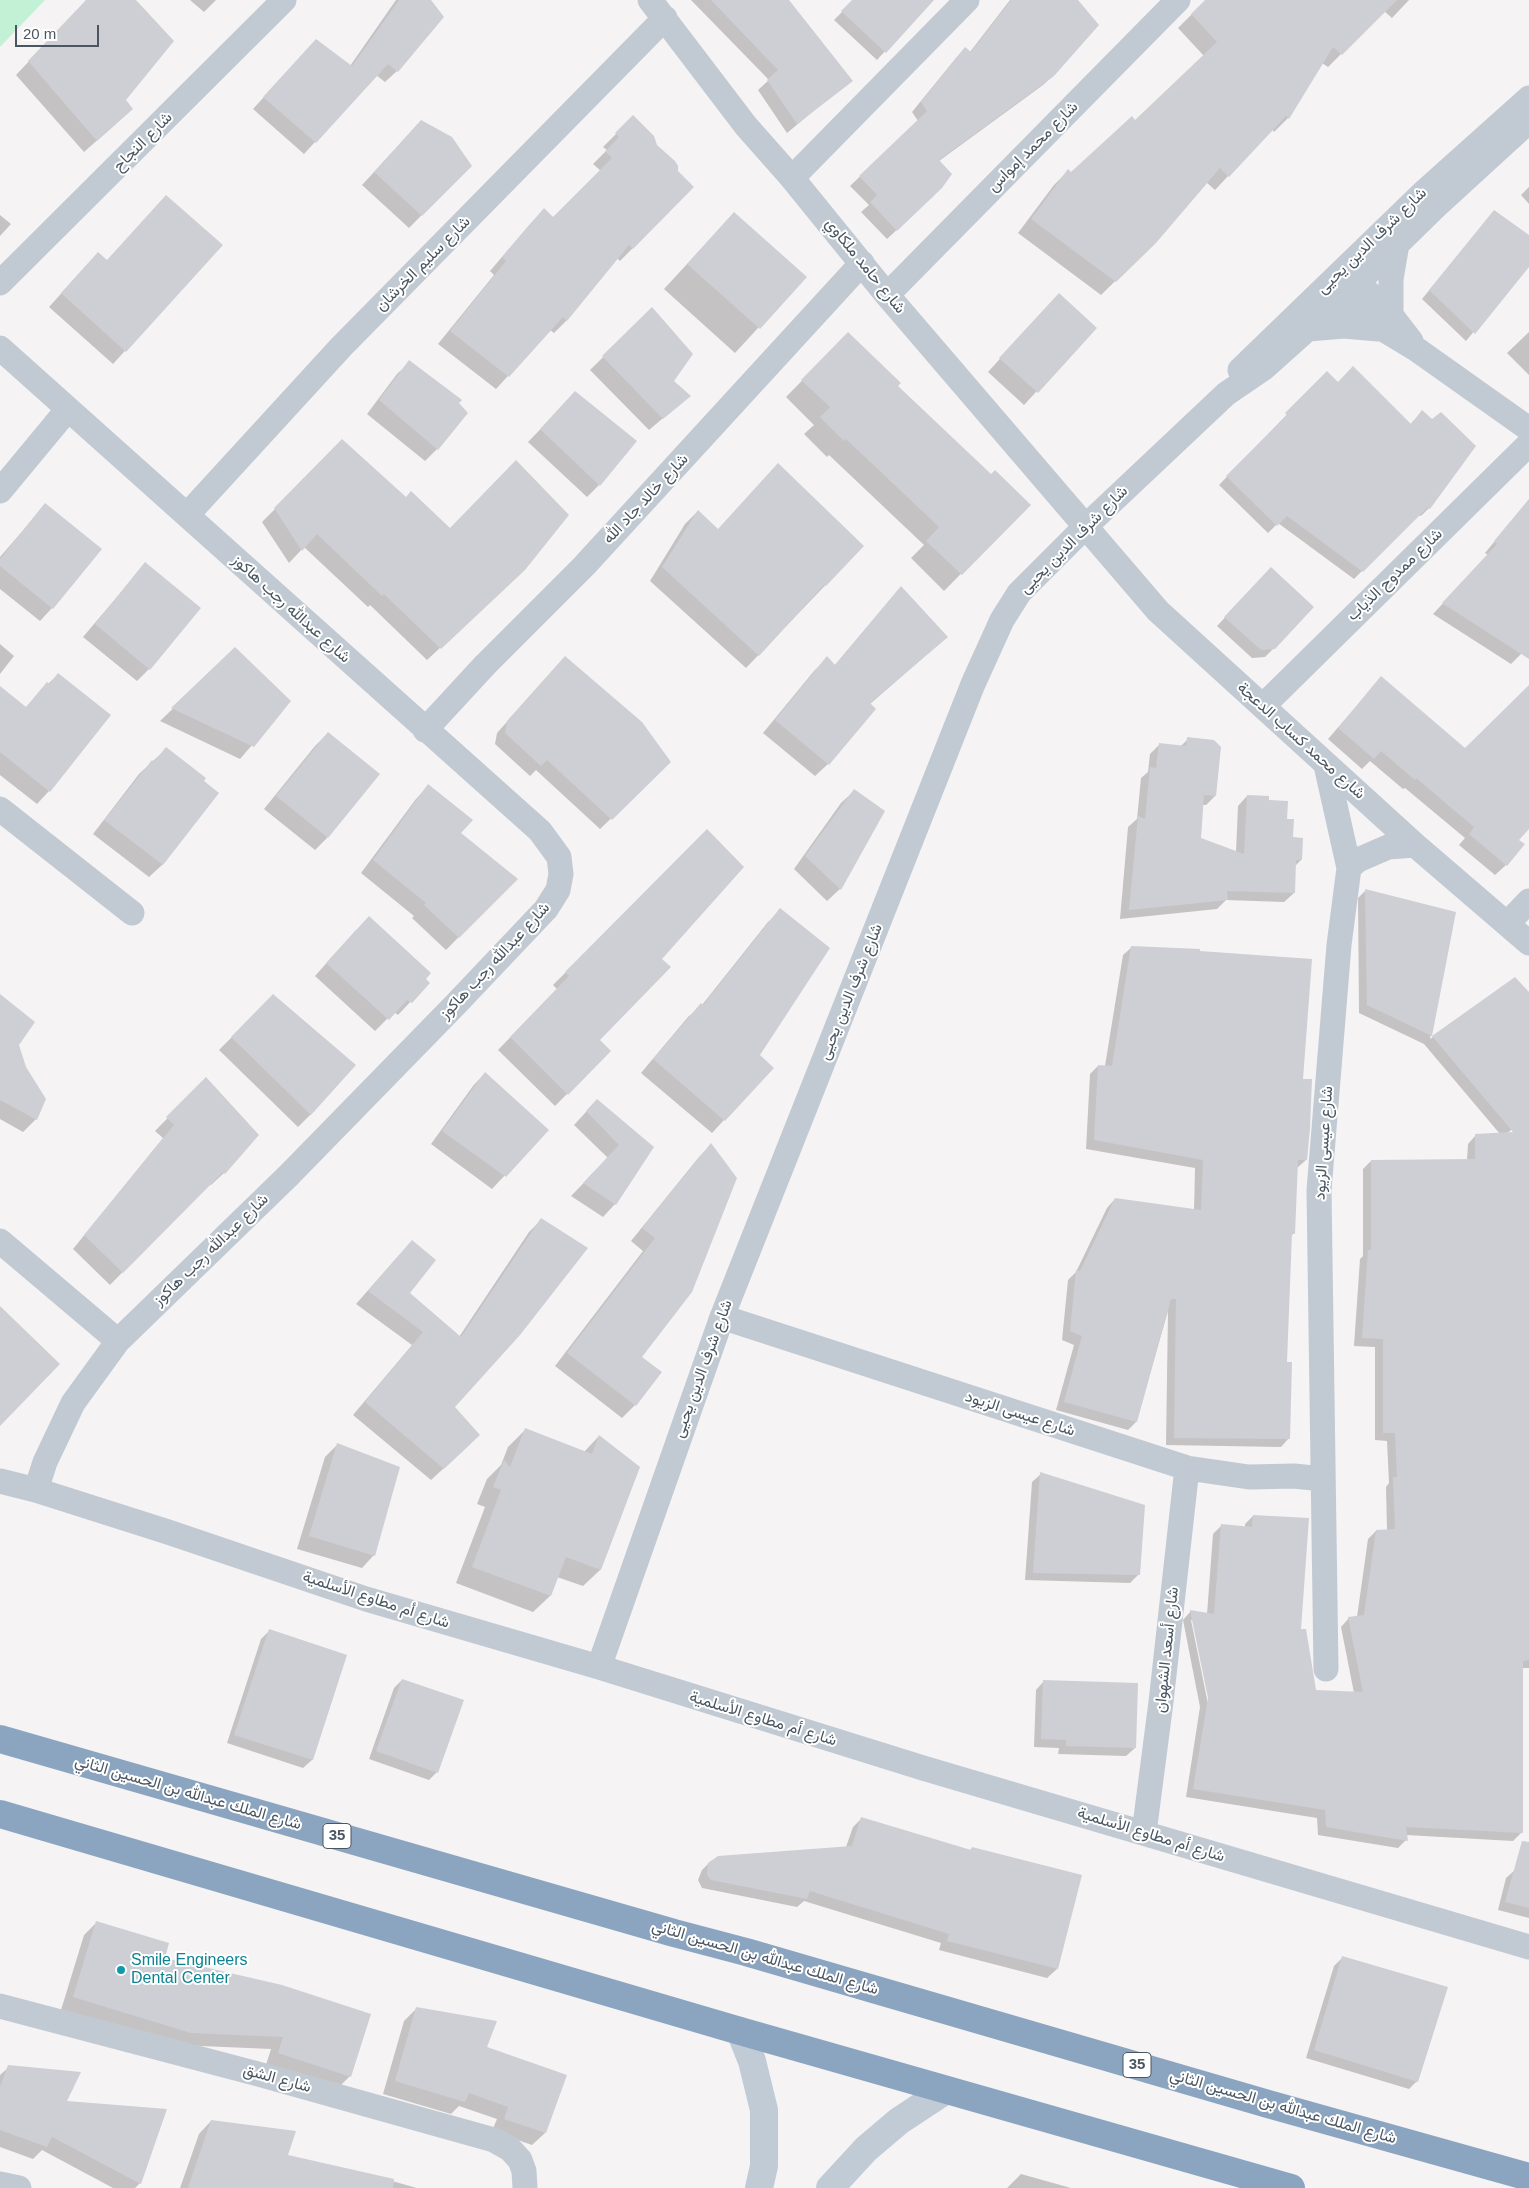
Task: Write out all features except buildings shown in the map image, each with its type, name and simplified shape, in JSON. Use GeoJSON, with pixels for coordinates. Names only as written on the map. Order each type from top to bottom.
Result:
{"type":"FeatureCollection","features":[{"type":"Feature","properties":{"kind":"highway","name":"شارع الملك عبدالله بن الحسين الثاني"},"geometry":{"type":"LineString","coordinates":[[0,1739],[746,1952],[1268,2104],[1529,2177]]}},
{"type":"Feature","properties":{"kind":"highway"},"geometry":{"type":"LineString","coordinates":[[0,1814],[740,2031],[1291,2188]]}},
{"type":"Feature","properties":{"kind":"street","name":"شارع النجاح"},"geometry":{"type":"LineString","coordinates":[[0,283],[284,0]]}},
{"type":"Feature","properties":{"kind":"street"},"geometry":{"type":"LineString","coordinates":[[792,178],[967,0]]}},
{"type":"Feature","properties":{"kind":"street","name":"شارع محمد إمواس"},"geometry":{"type":"LineString","coordinates":[[887,294],[1178,0]]}},
{"type":"Feature","properties":{"kind":"street","name":"شارع حامد ملكاوي"},"geometry":{"type":"LineString","coordinates":[[658,9],[746,126],[1086,526]]}},
{"type":"Feature","properties":{"kind":"street","name":"شارع سليم الخرشان"},"geometry":{"type":"LineString","coordinates":[[187,515],[341,347],[658,9]]}},
{"type":"Feature","properties":{"kind":"street","name":"شارع شرف الدين يحيى"},"geometry":{"type":"LineString","coordinates":[[599,1667],[722,1317],[973,684],[1002,620],[1020,593],[1086,526],[1226,394],[1258,373],[1308,329],[1342,284],[1424,192],[1529,98]]}},
{"type":"Feature","properties":{"kind":"street","name":"شارع شرف الدين يحيى"},"geometry":{"type":"LineString","coordinates":[[1226,394],[1241,367],[1342,284],[1397,244],[1529,121]]}},
{"type":"Feature","properties":{"kind":"street"},"geometry":{"type":"LineString","coordinates":[[1386,322],[1390,279],[1397,244]]}},
{"type":"Feature","properties":{"kind":"street","name":"شارع خالد جاد الله"},"geometry":{"type":"LineString","coordinates":[[425,730],[485,665],[584,566],[862,264]]}},
{"type":"Feature","properties":{"kind":"street"},"geometry":{"type":"LineString","coordinates":[[1342,284],[1416,350],[1529,429]]}},
{"type":"Feature","properties":{"kind":"street"},"geometry":{"type":"LineString","coordinates":[[1308,329],[1386,322]]}},
{"type":"Feature","properties":{"kind":"street","name":"شارع عبدالله رجب هاكوز"},"geometry":{"type":"LineString","coordinates":[[0,348],[540,832],[559,857],[561,874],[558,890],[546,909],[455,1005],[289,1175],[118,1341],[74,1403],[45,1462],[36,1490]]}},
{"type":"Feature","properties":{"kind":"street"},"geometry":{"type":"LineString","coordinates":[[0,491],[68,409]]}},
{"type":"Feature","properties":{"kind":"street","name":"شارع ممدوح الذياب"},"geometry":{"type":"LineString","coordinates":[[1263,706],[1529,444]]}},
{"type":"Feature","properties":{"kind":"street","name":"شارع محمد كساب الدعجة"},"geometry":{"type":"LineString","coordinates":[[1086,526],[1158,611],[1415,845],[1529,943]]}},
{"type":"Feature","properties":{"kind":"street","name":"شارع عيسى الزيود"},"geometry":{"type":"LineString","coordinates":[[1326,765],[1349,868],[1339,946],[1319,1190],[1326,1670]]}},
{"type":"Feature","properties":{"kind":"street"},"geometry":{"type":"LineString","coordinates":[[0,809],[132,912]]}},
{"type":"Feature","properties":{"kind":"street"},"geometry":{"type":"LineString","coordinates":[[1349,868],[1358,860],[1382,849],[1415,845]]}},
{"type":"Feature","properties":{"kind":"street"},"geometry":{"type":"LineString","coordinates":[[1508,923],[1529,901]]}},
{"type":"Feature","properties":{"kind":"street"},"geometry":{"type":"LineString","coordinates":[[0,1241],[118,1341]]}},
{"type":"Feature","properties":{"kind":"street","name":"شارع عيسى الزيود"},"geometry":{"type":"LineString","coordinates":[[722,1317],[1187,1468],[1249,1476],[1294,1476],[1323,1479]]}},
{"type":"Feature","properties":{"kind":"street","name":"شارع أسعد الشهوان"},"geometry":{"type":"LineString","coordinates":[[1144,1833],[1161,1702],[1187,1468]]}},
{"type":"Feature","properties":{"kind":"street","name":"شارع أم مطاوع الأسلمية"},"geometry":{"type":"LineString","coordinates":[[0,1481],[36,1490],[366,1599],[599,1667],[914,1765],[1347,1895],[1529,1947]]}},
{"type":"Feature","properties":{"kind":"street","name":"شارع الشق"},"geometry":{"type":"LineString","coordinates":[[0,2006],[258,2074],[494,2140],[510,2149],[520,2160],[524,2171],[525,2188]]}},
{"type":"Feature","properties":{"kind":"street"},"geometry":{"type":"LineString","coordinates":[[740,2031],[752,2061],[764,2110],[764,2166],[759,2188]]}},
{"type":"Feature","properties":{"kind":"street"},"geometry":{"type":"LineString","coordinates":[[830,2188],[848,2167],[886,2132],[946,2090]]}},
{"type":"Feature","properties":{"kind":"street"},"geometry":{"type":"LineString","coordinates":[[0,2184],[19,2188]]}},
{"type":"Feature","properties":{"kind":"green space"},"geometry":{"type":"Polygon","coordinates":[[[0,0],[45,0],[0,47],[0,0]]]}},
{"type":"Feature","properties":{"kind":"place","name":"Smile Engineers Dental Center"},"geometry":{"type":"Point","coordinates":[121,1970]}}]}
